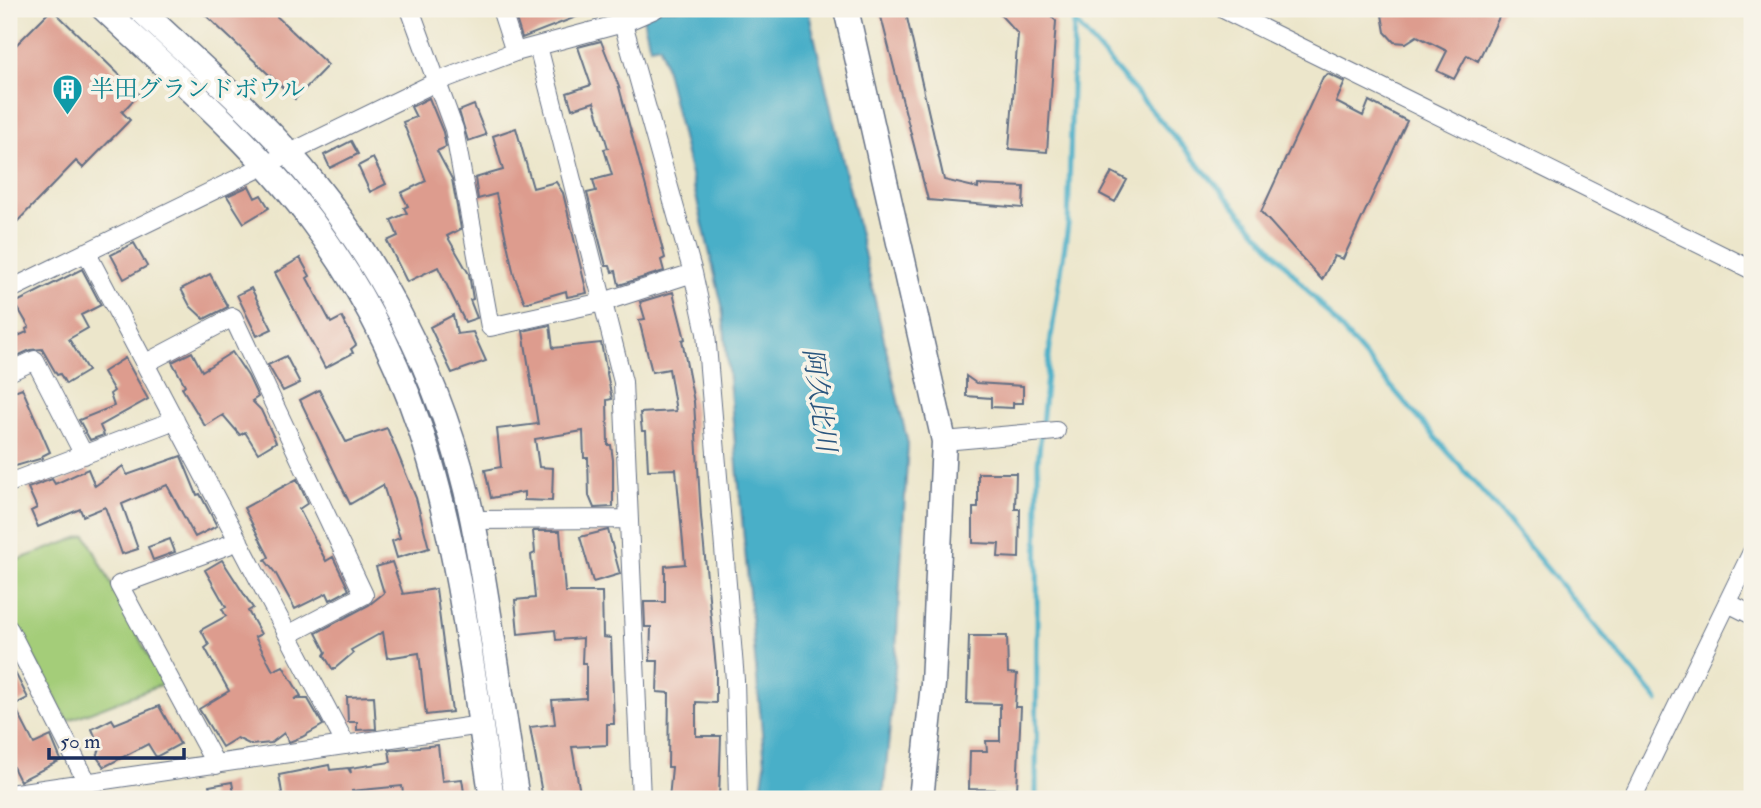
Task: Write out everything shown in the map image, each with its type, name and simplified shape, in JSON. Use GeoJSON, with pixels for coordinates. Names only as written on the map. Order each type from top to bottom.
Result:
{"type":"FeatureCollection","features":[{"type":"Feature","properties":{"kind":"street"},"geometry":{"type":"LineString","coordinates":[[104,9],[265,164],[341,263],[373,317],[412,400],[448,521],[492,799]]}},
{"type":"Feature","properties":{"kind":"street"},"geometry":{"type":"LineString","coordinates":[[140,9],[288,154],[346,229],[390,296],[432,388],[473,520],[517,799]]}},
{"type":"Feature","properties":{"kind":"street"},"geometry":{"type":"LineString","coordinates":[[410,9],[453,129],[490,327],[603,302],[693,273]]}},
{"type":"Feature","properties":{"kind":"street"},"geometry":{"type":"LineString","coordinates":[[500,9],[514,51]]}},
{"type":"Feature","properties":{"kind":"street"},"geometry":{"type":"LineString","coordinates":[[9,290],[436,82],[514,51],[655,9]]}},
{"type":"Feature","properties":{"kind":"street"},"geometry":{"type":"LineString","coordinates":[[846,9],[944,441],[933,684],[921,799]]}},
{"type":"Feature","properties":{"kind":"street"},"geometry":{"type":"LineString","coordinates":[[1223,9],[1752,270]]}},
{"type":"Feature","properties":{"kind":"street"},"geometry":{"type":"LineString","coordinates":[[625,16],[693,273],[706,333],[729,590],[737,718],[737,799]]}},
{"type":"Feature","properties":{"kind":"street"},"geometry":{"type":"LineString","coordinates":[[538,46],[623,382],[641,799]]}},
{"type":"Feature","properties":{"kind":"street"},"geometry":{"type":"LineString","coordinates":[[86,252],[346,746]]}},
{"type":"Feature","properties":{"kind":"street"},"geometry":{"type":"LineString","coordinates":[[146,363],[233,317],[364,595],[288,635]]}},
{"type":"Feature","properties":{"kind":"street"},"geometry":{"type":"LineString","coordinates":[[9,372],[35,360],[84,455]]}},
{"type":"Feature","properties":{"kind":"street"},"geometry":{"type":"LineString","coordinates":[[9,483],[175,420]]}},
{"type":"Feature","properties":{"kind":"street"},"geometry":{"type":"LineString","coordinates":[[944,441],[1056,431]]}},
{"type":"Feature","properties":{"kind":"street"},"geometry":{"type":"LineString","coordinates":[[473,520],[627,519]]}},
{"type":"Feature","properties":{"kind":"street"},"geometry":{"type":"LineString","coordinates":[[216,765],[119,585],[239,541]]}},
{"type":"Feature","properties":{"kind":"street"},"geometry":{"type":"LineString","coordinates":[[1632,799],[1752,552]]}},
{"type":"Feature","properties":{"kind":"street"},"geometry":{"type":"LineString","coordinates":[[1728,603],[1752,615]]}},
{"type":"Feature","properties":{"kind":"street"},"geometry":{"type":"LineString","coordinates":[[9,629],[87,782]]}},
{"type":"Feature","properties":{"kind":"street"},"geometry":{"type":"LineString","coordinates":[[9,794],[481,725]]}},
{"type":"Feature","properties":{"kind":"green space"},"geometry":{"type":"Polygon","coordinates":[[[86,535],[163,684],[67,721],[9,611],[9,563],[86,535]]]}},
{"type":"Feature","properties":{"kind":"water","name":"阿久比川"},"geometry":{"type":"Polygon","coordinates":[[[641,9],[808,9],[908,444],[894,685],[883,799],[760,799],[765,764],[722,305],[660,45],[650,47],[641,9]]]}},
{"type":"Feature","properties":{"kind":"building","name":"半田グランドボウル"},"geometry":{"type":"Polygon","coordinates":[[[52,9],[139,94],[122,112],[130,120],[83,168],[76,161],[9,230],[9,52],[52,9]]]}},
{"type":"Feature","properties":{"kind":"building"},"geometry":{"type":"Polygon","coordinates":[[[199,9],[269,9],[328,65],[295,99],[199,9]]]}},
{"type":"Feature","properties":{"kind":"building"},"geometry":{"type":"Polygon","coordinates":[[[513,9],[594,9],[594,10],[522,38],[513,9]]]}},
{"type":"Feature","properties":{"kind":"building"},"geometry":{"type":"Polygon","coordinates":[[[879,9],[905,9],[944,180],[978,188],[978,185],[1024,187],[1023,208],[928,200],[879,9]]]}},
{"type":"Feature","properties":{"kind":"building"},"geometry":{"type":"Polygon","coordinates":[[[995,9],[1045,9],[1056,21],[1047,152],[1009,149],[1018,34],[995,9]]]}},
{"type":"Feature","properties":{"kind":"building"},"geometry":{"type":"Polygon","coordinates":[[[1381,9],[1503,9],[1478,61],[1467,55],[1454,79],[1437,71],[1447,51],[1417,36],[1406,43],[1394,42],[1385,32],[1381,9]]]}},
{"type":"Feature","properties":{"kind":"building"},"geometry":{"type":"Polygon","coordinates":[[[601,41],[619,87],[665,258],[661,260],[664,271],[619,285],[616,271],[612,272],[610,266],[606,266],[587,193],[596,191],[593,180],[612,175],[604,149],[608,148],[594,102],[572,109],[567,93],[591,85],[578,47],[601,41]]]}},
{"type":"Feature","properties":{"kind":"building"},"geometry":{"type":"Polygon","coordinates":[[[1328,74],[1345,82],[1336,102],[1363,116],[1369,101],[1407,121],[1343,259],[1334,256],[1322,280],[1261,212],[1323,77],[1328,74]]]}},
{"type":"Feature","properties":{"kind":"building"},"geometry":{"type":"Polygon","coordinates":[[[429,98],[443,132],[446,147],[437,151],[452,179],[461,229],[447,236],[469,274],[473,299],[470,300],[477,318],[465,322],[438,267],[407,282],[387,241],[398,236],[391,220],[407,213],[404,208],[408,206],[401,193],[426,181],[403,122],[416,117],[411,107],[429,98]]]}},
{"type":"Feature","properties":{"kind":"building"},"geometry":{"type":"Polygon","coordinates":[[[474,105],[486,135],[468,141],[459,111],[474,105]]]}},
{"type":"Feature","properties":{"kind":"building"},"geometry":{"type":"Polygon","coordinates":[[[516,128],[533,188],[556,182],[563,193],[587,293],[567,297],[566,291],[525,303],[514,275],[496,194],[478,199],[475,178],[503,170],[493,136],[516,128]]]}},
{"type":"Feature","properties":{"kind":"building"},"geometry":{"type":"Polygon","coordinates":[[[351,141],[358,154],[330,168],[324,155],[351,141]]]}},
{"type":"Feature","properties":{"kind":"building"},"geometry":{"type":"Polygon","coordinates":[[[373,158],[386,184],[370,192],[358,166],[373,158]]]}},
{"type":"Feature","properties":{"kind":"building"},"geometry":{"type":"Polygon","coordinates":[[[1112,172],[1127,180],[1115,202],[1100,194],[1112,172]]]}},
{"type":"Feature","properties":{"kind":"building"},"geometry":{"type":"Polygon","coordinates":[[[249,186],[255,198],[261,195],[269,208],[244,223],[227,196],[249,186]]]}},
{"type":"Feature","properties":{"kind":"building"},"geometry":{"type":"Polygon","coordinates":[[[134,243],[147,266],[124,279],[111,255],[134,243]]]}},
{"type":"Feature","properties":{"kind":"building"},"geometry":{"type":"Polygon","coordinates":[[[300,258],[310,276],[307,278],[331,323],[342,317],[356,345],[351,349],[353,353],[325,368],[275,273],[300,258]]]}},
{"type":"Feature","properties":{"kind":"building"},"geometry":{"type":"Polygon","coordinates":[[[82,269],[101,305],[81,315],[88,328],[69,339],[88,371],[66,384],[60,374],[57,375],[42,349],[30,350],[9,360],[9,340],[27,332],[29,327],[15,303],[82,269]]]}},
{"type":"Feature","properties":{"kind":"building"},"geometry":{"type":"Polygon","coordinates":[[[210,274],[228,307],[204,319],[190,306],[181,289],[210,274]]]}},
{"type":"Feature","properties":{"kind":"building"},"geometry":{"type":"Polygon","coordinates":[[[251,288],[272,329],[257,336],[237,295],[251,288]]]}},
{"type":"Feature","properties":{"kind":"building"},"geometry":{"type":"Polygon","coordinates":[[[673,292],[685,339],[682,340],[694,402],[701,517],[716,668],[716,703],[696,702],[696,736],[721,736],[719,799],[669,799],[672,767],[668,767],[669,693],[657,692],[658,661],[650,661],[651,627],[645,627],[644,602],[665,602],[665,566],[685,564],[676,469],[648,470],[646,431],[642,431],[640,413],[676,411],[669,369],[652,372],[639,320],[645,319],[640,302],[673,292]]]}},
{"type":"Feature","properties":{"kind":"building"},"geometry":{"type":"Polygon","coordinates":[[[453,315],[457,334],[473,332],[486,361],[452,373],[430,327],[453,315]]]}},
{"type":"Feature","properties":{"kind":"building"},"geometry":{"type":"Polygon","coordinates":[[[550,325],[553,348],[601,343],[612,399],[607,400],[608,445],[611,445],[613,460],[613,507],[594,508],[589,496],[588,458],[584,458],[583,431],[535,439],[539,467],[553,468],[552,501],[524,500],[524,492],[491,498],[485,470],[501,467],[497,429],[538,424],[523,331],[550,325]]]}},
{"type":"Feature","properties":{"kind":"building"},"geometry":{"type":"Polygon","coordinates":[[[192,352],[202,371],[232,352],[248,376],[258,397],[252,401],[261,410],[276,442],[258,453],[245,432],[240,435],[223,415],[205,426],[182,388],[185,385],[172,362],[192,352]]]}},
{"type":"Feature","properties":{"kind":"building"},"geometry":{"type":"Polygon","coordinates":[[[286,356],[300,383],[283,391],[268,365],[286,356]]]}},
{"type":"Feature","properties":{"kind":"building"},"geometry":{"type":"Polygon","coordinates":[[[125,358],[148,399],[100,426],[104,435],[90,440],[79,420],[114,406],[110,394],[114,391],[103,372],[125,358]]]}},
{"type":"Feature","properties":{"kind":"building"},"geometry":{"type":"Polygon","coordinates":[[[966,376],[976,383],[1023,386],[1023,403],[1013,403],[1013,408],[991,407],[991,398],[966,396],[966,376]]]}},
{"type":"Feature","properties":{"kind":"building"},"geometry":{"type":"Polygon","coordinates":[[[22,388],[50,452],[42,456],[43,458],[9,468],[9,393],[22,388]]]}},
{"type":"Feature","properties":{"kind":"building"},"geometry":{"type":"Polygon","coordinates":[[[319,390],[346,442],[387,428],[416,498],[429,548],[397,558],[392,541],[400,538],[383,485],[350,504],[300,400],[319,390]]]}},
{"type":"Feature","properties":{"kind":"building"},"geometry":{"type":"Polygon","coordinates":[[[181,456],[197,495],[200,494],[217,526],[195,537],[167,485],[122,504],[138,549],[122,554],[105,507],[83,516],[80,509],[38,527],[31,511],[37,508],[28,488],[52,479],[55,484],[88,469],[95,486],[123,466],[127,475],[181,456]]]}},
{"type":"Feature","properties":{"kind":"building"},"geometry":{"type":"Polygon","coordinates":[[[978,473],[1016,473],[1015,509],[1020,509],[1019,558],[998,557],[999,544],[973,543],[973,508],[978,508],[978,473]]]}},
{"type":"Feature","properties":{"kind":"building"},"geometry":{"type":"Polygon","coordinates":[[[297,479],[308,503],[299,509],[326,561],[333,557],[349,590],[330,600],[327,593],[295,609],[265,560],[269,557],[244,508],[297,479]]]}},
{"type":"Feature","properties":{"kind":"building"},"geometry":{"type":"Polygon","coordinates":[[[608,530],[620,574],[593,582],[580,537],[608,530]]]}},
{"type":"Feature","properties":{"kind":"building"},"geometry":{"type":"Polygon","coordinates":[[[533,531],[560,531],[565,592],[602,592],[603,637],[611,638],[614,724],[607,724],[607,745],[572,747],[581,799],[543,799],[530,727],[555,724],[552,700],[586,698],[586,663],[582,663],[583,638],[556,640],[555,630],[518,634],[515,600],[535,598],[531,555],[535,553],[533,531]]]}},
{"type":"Feature","properties":{"kind":"building"},"geometry":{"type":"Polygon","coordinates":[[[170,539],[175,552],[153,560],[148,547],[170,539]]]}},
{"type":"Feature","properties":{"kind":"building"},"geometry":{"type":"Polygon","coordinates":[[[222,560],[253,608],[248,611],[261,634],[255,637],[273,671],[283,666],[301,696],[294,699],[308,699],[323,725],[302,737],[289,742],[284,733],[271,743],[251,745],[237,738],[222,747],[199,709],[229,691],[205,648],[209,645],[201,630],[226,616],[222,609],[226,607],[205,570],[222,560]]]}},
{"type":"Feature","properties":{"kind":"building"},"geometry":{"type":"Polygon","coordinates":[[[392,562],[403,594],[436,589],[452,712],[426,715],[419,653],[387,658],[383,632],[351,650],[353,653],[333,670],[324,655],[326,652],[316,633],[369,605],[384,593],[376,567],[392,562]]]}},
{"type":"Feature","properties":{"kind":"building"},"geometry":{"type":"Polygon","coordinates":[[[969,636],[1007,636],[1008,673],[1017,674],[1015,707],[1021,707],[1017,790],[969,789],[970,751],[987,751],[986,741],[1000,741],[1000,704],[967,703],[969,636]]]}},
{"type":"Feature","properties":{"kind":"building"},"geometry":{"type":"Polygon","coordinates":[[[9,661],[28,698],[14,705],[34,744],[51,736],[61,760],[20,781],[9,759],[9,661]]]}},
{"type":"Feature","properties":{"kind":"building"},"geometry":{"type":"Polygon","coordinates":[[[374,696],[376,729],[357,730],[357,722],[348,722],[347,697],[374,696]]]}},
{"type":"Feature","properties":{"kind":"building"},"geometry":{"type":"Polygon","coordinates":[[[159,706],[180,744],[156,757],[148,744],[104,767],[97,757],[100,748],[92,729],[112,719],[115,724],[159,706]]]}},
{"type":"Feature","properties":{"kind":"building"},"geometry":{"type":"Polygon","coordinates":[[[438,745],[442,781],[462,779],[465,799],[404,799],[402,786],[352,791],[353,796],[333,799],[283,799],[279,775],[329,765],[330,770],[348,768],[351,773],[350,768],[391,762],[389,750],[438,745]]]}},
{"type":"Feature","properties":{"kind":"building"},"geometry":{"type":"Polygon","coordinates":[[[232,782],[235,799],[211,799],[209,786],[232,782]]]}},
{"type":"Feature","properties":{"kind":"waterway"},"geometry":{"type":"LineString","coordinates":[[1036,799],[1038,462],[1051,337],[1068,225],[1074,21],[1064,9]]}},
{"type":"Feature","properties":{"kind":"waterway"},"geometry":{"type":"LineString","coordinates":[[1074,21],[1500,512],[1658,701]]}},
{"type":"Feature","properties":{"kind":"place","name":"半田グランドボウル"},"geometry":{"type":"Point","coordinates":[67,116]}}]}
